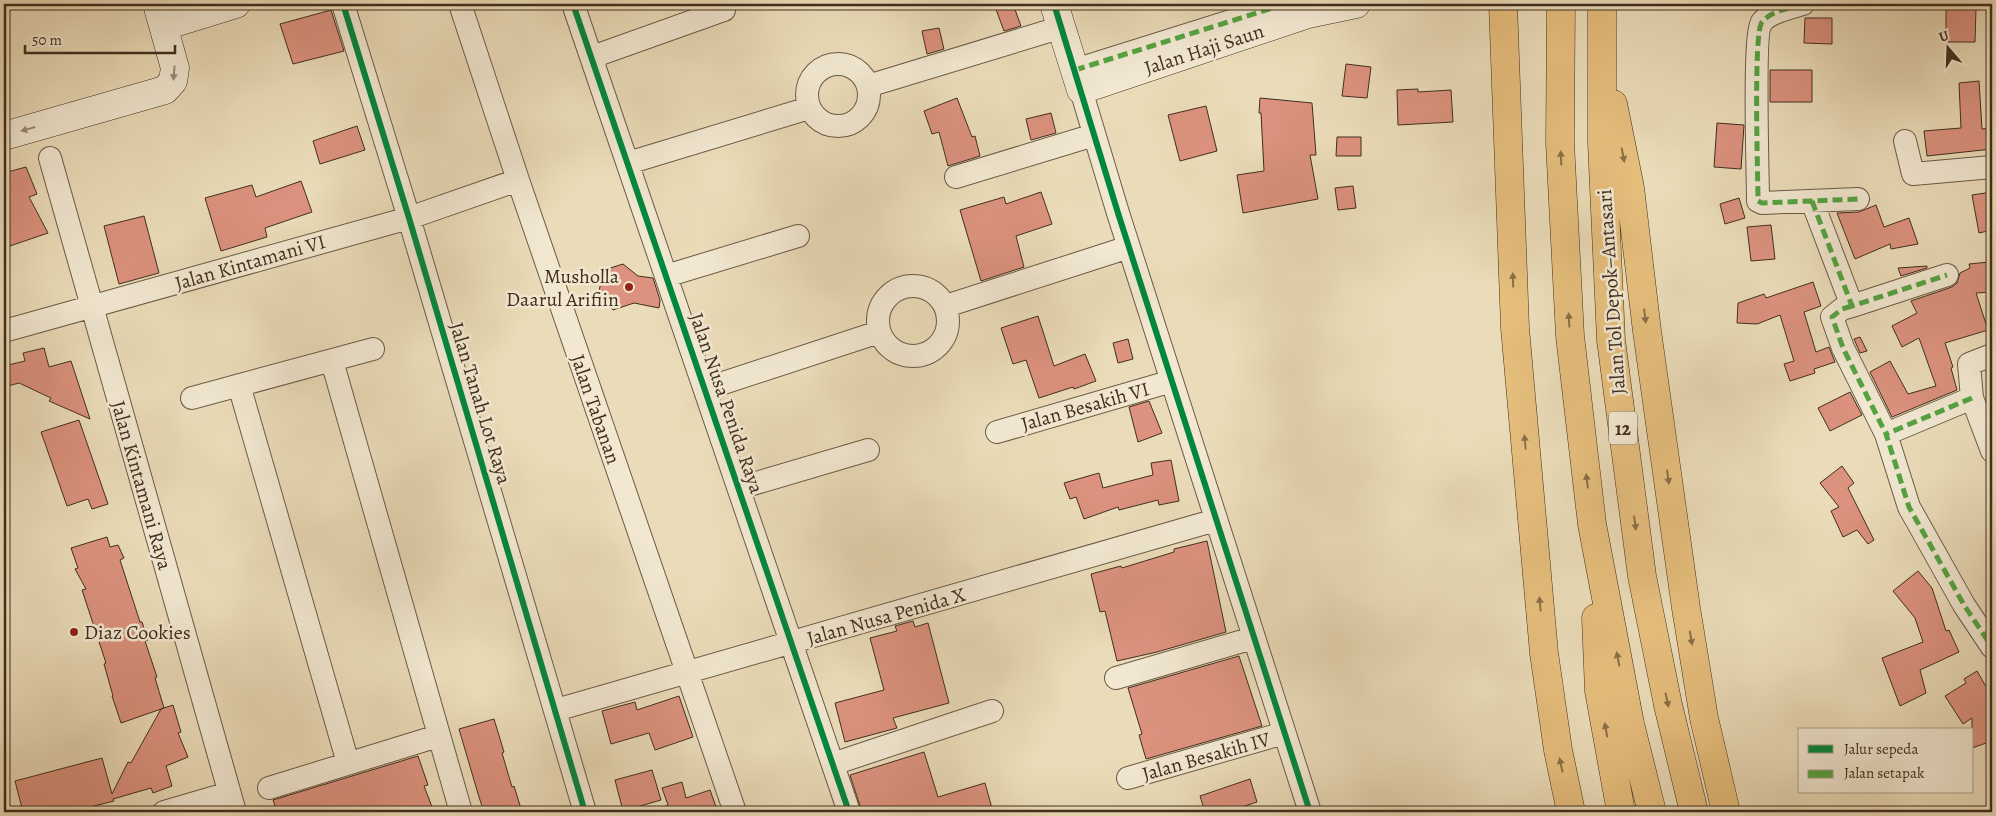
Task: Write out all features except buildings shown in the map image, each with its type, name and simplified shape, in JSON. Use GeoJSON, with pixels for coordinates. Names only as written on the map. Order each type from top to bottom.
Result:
{"type":"FeatureCollection","features":[{"type":"Feature","properties":{"kind":"highway"},"geometry":{"type":"LineString","coordinates":[[1503,4],[1515,328],[1544,653],[1558,750],[1571,812]]}},
{"type":"Feature","properties":{"kind":"highway","name":"Jalan Tol Depok–Antasari"},"geometry":{"type":"LineString","coordinates":[[1561,4],[1560,143],[1570,336],[1592,524],[1630,724],[1652,812]]}},
{"type":"Feature","properties":{"kind":"highway","name":"Jalan Tol Depok–Antasari"},"geometry":{"type":"LineString","coordinates":[[1602,4],[1602,144],[1611,340],[1642,576],[1668,704],[1694,812]]}},
{"type":"Feature","properties":{"kind":"highway"},"geometry":{"type":"LineString","coordinates":[[1601,39],[1630,188],[1647,332],[1686,608],[1704,718],[1726,812]]}},
{"type":"Feature","properties":{"kind":"highway"},"geometry":{"type":"LineString","coordinates":[[1592,524],[1599,691],[1621,812]]}},
{"type":"Feature","properties":{"kind":"street"},"geometry":{"type":"LineString","coordinates":[[4,136],[164,90],[173,82],[176,68],[162,10],[236,4]]}},
{"type":"Feature","properties":{"kind":"street","name":"Jalan Tanah Lot Raya"},"geometry":{"type":"LineString","coordinates":[[343,4],[409,218],[585,812]]}},
{"type":"Feature","properties":{"kind":"street","name":"Jalan Tabanan"},"geometry":{"type":"LineString","coordinates":[[460,4],[518,180],[734,812]]}},
{"type":"Feature","properties":{"kind":"street","name":"Jalan Nusa Penida Raya"},"geometry":{"type":"LineString","coordinates":[[573,4],[849,812]]}},
{"type":"Feature","properties":{"kind":"street"},"geometry":{"type":"LineString","coordinates":[[1078,80],[1281,4]]}},
{"type":"Feature","properties":{"kind":"street","name":"Jalan Haji Saun"},"geometry":{"type":"LineString","coordinates":[[1078,80],[1308,14],[1356,4]]}},
{"type":"Feature","properties":{"kind":"street"},"geometry":{"type":"LineString","coordinates":[[1803,4],[1769,15],[1759,26],[1757,87],[1758,201],[1762,203],[1858,199]]}},
{"type":"Feature","properties":{"kind":"street"},"geometry":{"type":"LineString","coordinates":[[592,57],[724,10]]}},
{"type":"Feature","properties":{"kind":"street"},"geometry":{"type":"LineString","coordinates":[[868,86],[1058,15],[1129,247],[1310,812]]}},
{"type":"Feature","properties":{"kind":"street"},"geometry":{"type":"LineString","coordinates":[[844,64],[855,68],[863,76],[868,86],[870,95],[869,105],[864,113],[849,125],[840,127],[821,122],[809,108],[806,97],[808,86],[814,76],[827,66],[844,64]]}},
{"type":"Feature","properties":{"kind":"street"},"geometry":{"type":"LineString","coordinates":[[628,163],[809,108]]}},
{"type":"Feature","properties":{"kind":"street"},"geometry":{"type":"LineString","coordinates":[[956,177],[1094,135]]}},
{"type":"Feature","properties":{"kind":"street"},"geometry":{"type":"LineString","coordinates":[[1905,142],[1913,174],[1992,166]]}},
{"type":"Feature","properties":{"kind":"street","name":"Jalan Kintamani Raya"},"geometry":{"type":"LineString","coordinates":[[50,158],[232,803]]}},
{"type":"Feature","properties":{"kind":"street","name":"Jalan Kintamani VI"},"geometry":{"type":"LineString","coordinates":[[4,331],[409,218],[518,180]]}},
{"type":"Feature","properties":{"kind":"street"},"geometry":{"type":"LineString","coordinates":[[1812,201],[1852,306]]}},
{"type":"Feature","properties":{"kind":"street"},"geometry":{"type":"LineString","coordinates":[[666,276],[798,236]]}},
{"type":"Feature","properties":{"kind":"street"},"geometry":{"type":"LineString","coordinates":[[946,306],[1129,247]]}},
{"type":"Feature","properties":{"kind":"street"},"geometry":{"type":"LineString","coordinates":[[1947,275],[1842,309],[1832,317],[1843,348],[1886,434],[1909,507],[1964,605],[1992,647]]}},
{"type":"Feature","properties":{"kind":"street"},"geometry":{"type":"LineString","coordinates":[[921,286],[935,294],[946,306],[949,318],[947,331],[942,343],[932,351],[919,356],[907,356],[894,352],[885,343],[879,332],[878,316],[884,301],[891,293],[900,288],[921,286]]}},
{"type":"Feature","properties":{"kind":"street"},"geometry":{"type":"LineString","coordinates":[[705,388],[879,332]]}},
{"type":"Feature","properties":{"kind":"street"},"geometry":{"type":"LineString","coordinates":[[192,398],[373,349]]}},
{"type":"Feature","properties":{"kind":"street"},"geometry":{"type":"LineString","coordinates":[[1992,355],[1969,364],[1972,398],[1992,451]]}},
{"type":"Feature","properties":{"kind":"street"},"geometry":{"type":"LineString","coordinates":[[332,361],[460,812]]}},
{"type":"Feature","properties":{"kind":"street","name":"Jalan Besakih VI"},"geometry":{"type":"LineString","coordinates":[[997,432],[1172,381]]}},
{"type":"Feature","properties":{"kind":"street"},"geometry":{"type":"LineString","coordinates":[[239,386],[348,763]]}},
{"type":"Feature","properties":{"kind":"street"},"geometry":{"type":"LineString","coordinates":[[1886,434],[1972,398]]}},
{"type":"Feature","properties":{"kind":"street"},"geometry":{"type":"LineString","coordinates":[[739,488],[868,450]]}},
{"type":"Feature","properties":{"kind":"street","name":"Jalan Nusa Penida X"},"geometry":{"type":"LineString","coordinates":[[556,710],[1216,520]]}},
{"type":"Feature","properties":{"kind":"street"},"geometry":{"type":"LineString","coordinates":[[1116,678],[1253,638]]}},
{"type":"Feature","properties":{"kind":"street"},"geometry":{"type":"LineString","coordinates":[[833,764],[992,711]]}},
{"type":"Feature","properties":{"kind":"street","name":"Jalan Besakih IV"},"geometry":{"type":"LineString","coordinates":[[1128,778],[1284,733]]}},
{"type":"Feature","properties":{"kind":"street"},"geometry":{"type":"LineString","coordinates":[[269,788],[438,736]]}},
{"type":"Feature","properties":{"kind":"street"},"geometry":{"type":"LineString","coordinates":[[164,812],[232,803]]}},
{"type":"Feature","properties":{"kind":"marked path"},"geometry":{"type":"LineString","coordinates":[[1075,70],[1285,4]]}},
{"type":"Feature","properties":{"kind":"marked path"},"geometry":{"type":"LineString","coordinates":[[1803,4],[1770,15],[1762,22],[1759,32],[1757,77],[1758,201],[1762,203],[1858,199]]}},
{"type":"Feature","properties":{"kind":"marked path"},"geometry":{"type":"LineString","coordinates":[[1812,201],[1852,306],[1947,275]]}},
{"type":"Feature","properties":{"kind":"marked path"},"geometry":{"type":"LineString","coordinates":[[1852,306],[1842,309],[1832,317],[1843,348],[1886,434]]}},
{"type":"Feature","properties":{"kind":"marked path"},"geometry":{"type":"LineString","coordinates":[[1972,398],[1886,434],[1909,507],[1964,605],[1992,647]]}},
{"type":"Feature","properties":{"kind":"cycle path"},"geometry":{"type":"LineString","coordinates":[[343,4],[409,218],[585,812]]}},
{"type":"Feature","properties":{"kind":"cycle path"},"geometry":{"type":"LineString","coordinates":[[573,4],[849,812]]}},
{"type":"Feature","properties":{"kind":"cycle path"},"geometry":{"type":"LineString","coordinates":[[1054,4],[1118,213],[1310,812]]}},
{"type":"Feature","properties":{"kind":"place","name":"Musholla Daarul Arifiin"},"geometry":{"type":"Point","coordinates":[629,287]}},
{"type":"Feature","properties":{"kind":"place","name":"Diaz Cookies"},"geometry":{"type":"Point","coordinates":[74,632]}}]}
